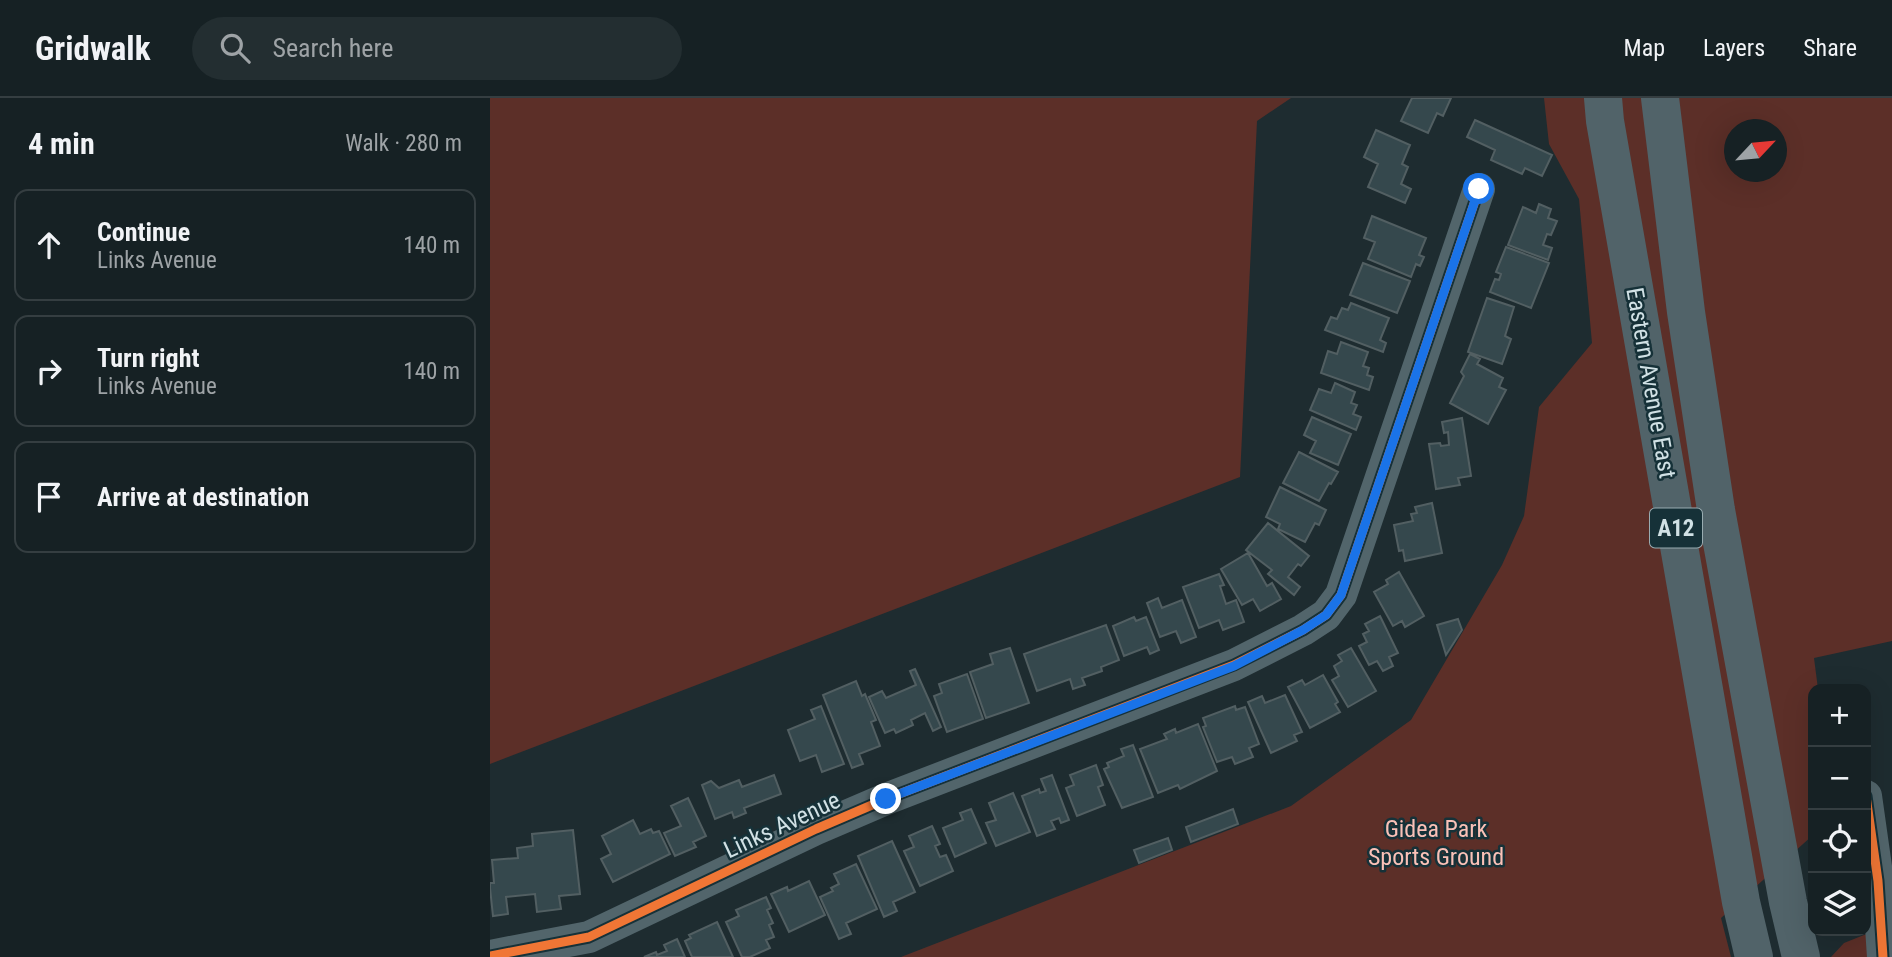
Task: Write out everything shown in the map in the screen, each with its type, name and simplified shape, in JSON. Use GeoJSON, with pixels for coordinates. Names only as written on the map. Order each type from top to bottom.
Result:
{"type":"FeatureCollection","features":[{"type":"Feature","properties":{"kind":"highway","name":"Eastern Avenue East"},"geometry":{"type":"LineString","coordinates":[[1603,98],[1737,874],[1754,957]]}},
{"type":"Feature","properties":{"kind":"highway","name":"Eastern Avenue East"},"geometry":{"type":"LineString","coordinates":[[1660,98],[1686,312],[1716,510],[1800,899],[1801,957]]}},
{"type":"Feature","properties":{"kind":"street","name":"Links Avenue"},"geometry":{"type":"LineString","coordinates":[[490,956],[592,947],[816,830],[886,799],[1234,666],[1326,615],[1341,595],[1479,189]]}},
{"type":"Feature","properties":{"kind":"street"},"geometry":{"type":"LineString","coordinates":[[1868,810],[1879,881],[1883,957]]}},
{"type":"Feature","properties":{"kind":"green space"},"geometry":{"type":"Polygon","coordinates":[[[490,98],[1291,98],[1257,121],[1240,477],[490,764],[490,98]]]}},
{"type":"Feature","properties":{"kind":"green space","name":"Gidea Park Sports Ground"},"geometry":{"type":"Polygon","coordinates":[[[1544,98],[1892,98],[1892,641],[1814,658],[1817,684],[1808,684],[1808,840],[1721,918],[1731,957],[901,957],[1291,806],[1411,720],[1502,565],[1524,516],[1539,407],[1592,343],[1579,199],[1549,144],[1544,98]]]}},
{"type":"Feature","properties":{"kind":"green space"},"geometry":{"type":"Polygon","coordinates":[[[1869,936],[1871,957],[1831,957],[1844,943],[1869,936]]]}},
{"type":"Feature","properties":{"kind":"building"},"geometry":{"type":"Polygon","coordinates":[[[1412,98],[1451,98],[1443,116],[1437,113],[1428,133],[1401,121],[1412,98]]]}},
{"type":"Feature","properties":{"kind":"building"},"geometry":{"type":"Polygon","coordinates":[[[1475,120],[1552,155],[1542,176],[1525,168],[1522,174],[1491,160],[1495,150],[1467,137],[1475,120]]]}},
{"type":"Feature","properties":{"kind":"building"},"geometry":{"type":"Polygon","coordinates":[[[1376,130],[1410,145],[1402,164],[1408,167],[1401,184],[1411,189],[1405,203],[1368,187],[1378,164],[1364,157],[1376,130]]]}},
{"type":"Feature","properties":{"kind":"building"},"geometry":{"type":"Polygon","coordinates":[[[1539,204],[1551,209],[1548,218],[1557,221],[1543,245],[1552,248],[1548,260],[1508,245],[1523,207],[1536,213],[1539,204]]]}},
{"type":"Feature","properties":{"kind":"building"},"geometry":{"type":"Polygon","coordinates":[[[1372,216],[1426,238],[1419,255],[1424,257],[1420,266],[1416,264],[1411,277],[1368,259],[1375,242],[1364,238],[1372,216]]]}},
{"type":"Feature","properties":{"kind":"building"},"geometry":{"type":"Polygon","coordinates":[[[1506,247],[1549,263],[1531,308],[1490,292],[1495,279],[1499,280],[1501,274],[1496,272],[1506,247]]]}},
{"type":"Feature","properties":{"kind":"building"},"geometry":{"type":"Polygon","coordinates":[[[1363,263],[1410,281],[1397,313],[1350,295],[1363,263]]]}},
{"type":"Feature","properties":{"kind":"building"},"geometry":{"type":"Polygon","coordinates":[[[1487,298],[1514,307],[1505,336],[1511,339],[1502,364],[1468,352],[1487,298]]]}},
{"type":"Feature","properties":{"kind":"building"},"geometry":{"type":"Polygon","coordinates":[[[1351,303],[1389,318],[1380,340],[1386,343],[1383,352],[1325,330],[1331,317],[1337,319],[1342,308],[1348,310],[1351,303]]]}},
{"type":"Feature","properties":{"kind":"building"},"geometry":{"type":"Polygon","coordinates":[[[1341,342],[1368,352],[1363,366],[1369,368],[1367,375],[1373,377],[1369,390],[1321,373],[1328,351],[1337,354],[1341,342]]]}},
{"type":"Feature","properties":{"kind":"building"},"geometry":{"type":"Polygon","coordinates":[[[1470,354],[1480,359],[1477,364],[1503,378],[1499,387],[1506,390],[1488,424],[1450,403],[1464,376],[1461,372],[1470,354]]]}},
{"type":"Feature","properties":{"kind":"building"},"geometry":{"type":"Polygon","coordinates":[[[1335,383],[1355,392],[1351,403],[1357,405],[1353,414],[1361,417],[1356,430],[1310,410],[1319,389],[1331,393],[1335,383]]]}},
{"type":"Feature","properties":{"kind":"building"},"geometry":{"type":"Polygon","coordinates":[[[1312,417],[1351,434],[1338,465],[1310,453],[1316,441],[1304,435],[1312,417]]]}},
{"type":"Feature","properties":{"kind":"building"},"geometry":{"type":"Polygon","coordinates":[[[1462,418],[1471,476],[1458,478],[1460,485],[1436,489],[1429,444],[1449,445],[1448,432],[1444,433],[1442,422],[1462,418]]]}},
{"type":"Feature","properties":{"kind":"building"},"geometry":{"type":"Polygon","coordinates":[[[1299,452],[1338,472],[1319,501],[1283,483],[1299,452]]]}},
{"type":"Feature","properties":{"kind":"building"},"geometry":{"type":"Polygon","coordinates":[[[1280,487],[1326,510],[1319,525],[1315,523],[1305,542],[1278,529],[1280,524],[1266,517],[1280,487]]]}},
{"type":"Feature","properties":{"kind":"building"},"geometry":{"type":"Polygon","coordinates":[[[1432,503],[1442,553],[1405,561],[1403,550],[1399,551],[1394,525],[1413,521],[1411,514],[1417,513],[1415,507],[1432,503]]]}},
{"type":"Feature","properties":{"kind":"building"},"geometry":{"type":"Polygon","coordinates":[[[1268,523],[1309,556],[1301,566],[1298,564],[1288,577],[1300,587],[1294,595],[1268,574],[1272,570],[1246,550],[1268,523]]]}},
{"type":"Feature","properties":{"kind":"building"},"geometry":{"type":"Polygon","coordinates":[[[1248,553],[1267,586],[1272,583],[1281,599],[1260,611],[1253,599],[1242,605],[1221,569],[1248,553]]]}},
{"type":"Feature","properties":{"kind":"building"},"geometry":{"type":"Polygon","coordinates":[[[1399,572],[1424,616],[1405,627],[1402,621],[1393,626],[1374,592],[1388,584],[1386,580],[1399,572]]]}},
{"type":"Feature","properties":{"kind":"building"},"geometry":{"type":"Polygon","coordinates":[[[1219,574],[1224,585],[1220,586],[1226,604],[1236,600],[1244,622],[1223,630],[1219,620],[1199,628],[1183,587],[1219,574]]]}},
{"type":"Feature","properties":{"kind":"building"},"geometry":{"type":"Polygon","coordinates":[[[1158,598],[1162,608],[1182,600],[1196,637],[1181,643],[1176,631],[1160,637],[1147,603],[1158,598]]]}},
{"type":"Feature","properties":{"kind":"building"},"geometry":{"type":"Polygon","coordinates":[[[1380,616],[1398,653],[1389,657],[1393,666],[1383,671],[1377,661],[1369,665],[1359,646],[1367,642],[1363,634],[1369,631],[1365,624],[1380,616]]]}},
{"type":"Feature","properties":{"kind":"building"},"geometry":{"type":"Polygon","coordinates":[[[1134,617],[1136,621],[1146,617],[1159,650],[1150,654],[1147,647],[1124,656],[1113,626],[1134,617]]]}},
{"type":"Feature","properties":{"kind":"building"},"geometry":{"type":"Polygon","coordinates":[[[1458,619],[1462,630],[1446,655],[1437,625],[1458,619]]]}},
{"type":"Feature","properties":{"kind":"building"},"geometry":{"type":"Polygon","coordinates":[[[1106,625],[1119,660],[1101,667],[1102,671],[1082,678],[1085,685],[1073,689],[1070,679],[1037,691],[1024,654],[1106,625]]]}},
{"type":"Feature","properties":{"kind":"building"},"geometry":{"type":"Polygon","coordinates":[[[1010,648],[1029,703],[986,718],[970,672],[993,664],[990,654],[1010,648]]]}},
{"type":"Feature","properties":{"kind":"building"},"geometry":{"type":"Polygon","coordinates":[[[1351,648],[1376,691],[1348,707],[1332,680],[1339,676],[1334,666],[1342,661],[1338,655],[1351,648]]]}},
{"type":"Feature","properties":{"kind":"building"},"geometry":{"type":"Polygon","coordinates":[[[915,669],[941,727],[933,731],[925,713],[911,720],[913,725],[896,733],[894,729],[885,733],[869,697],[882,691],[886,698],[916,685],[910,671],[915,669]]]}},
{"type":"Feature","properties":{"kind":"building"},"geometry":{"type":"Polygon","coordinates":[[[967,674],[983,719],[947,732],[934,696],[942,693],[939,684],[967,674]]]}},
{"type":"Feature","properties":{"kind":"building"},"geometry":{"type":"Polygon","coordinates":[[[1323,675],[1338,702],[1335,704],[1340,712],[1310,728],[1288,687],[1302,680],[1305,685],[1323,675]]]}},
{"type":"Feature","properties":{"kind":"building"},"geometry":{"type":"Polygon","coordinates":[[[856,681],[876,720],[871,722],[880,746],[859,754],[863,764],[852,768],[823,695],[856,681]]]}},
{"type":"Feature","properties":{"kind":"building"},"geometry":{"type":"Polygon","coordinates":[[[1285,695],[1302,732],[1294,735],[1297,741],[1271,753],[1248,702],[1262,696],[1265,703],[1285,695]]]}},
{"type":"Feature","properties":{"kind":"building"},"geometry":{"type":"Polygon","coordinates":[[[821,706],[844,764],[822,772],[816,755],[800,761],[788,730],[815,719],[811,710],[821,706]]]}},
{"type":"Feature","properties":{"kind":"building"},"geometry":{"type":"Polygon","coordinates":[[[1235,706],[1236,710],[1245,707],[1259,744],[1249,748],[1253,757],[1235,764],[1232,757],[1217,762],[1203,727],[1206,726],[1203,718],[1235,706]]]}},
{"type":"Feature","properties":{"kind":"building"},"geometry":{"type":"Polygon","coordinates":[[[1198,724],[1217,771],[1180,789],[1178,785],[1158,793],[1140,749],[1167,739],[1164,734],[1175,729],[1176,733],[1198,724]]]}},
{"type":"Feature","properties":{"kind":"building"},"geometry":{"type":"Polygon","coordinates":[[[1133,745],[1153,797],[1122,808],[1104,769],[1109,767],[1107,763],[1124,756],[1121,749],[1133,745]]]}},
{"type":"Feature","properties":{"kind":"building"},"geometry":{"type":"Polygon","coordinates":[[[1096,765],[1103,785],[1098,787],[1105,805],[1077,816],[1066,788],[1074,785],[1070,775],[1096,765]]]}},
{"type":"Feature","properties":{"kind":"building"},"geometry":{"type":"Polygon","coordinates":[[[774,775],[781,794],[744,808],[746,813],[734,818],[732,812],[715,819],[702,785],[711,781],[719,788],[739,780],[742,787],[774,775]]]}},
{"type":"Feature","properties":{"kind":"building"},"geometry":{"type":"Polygon","coordinates":[[[1052,775],[1069,820],[1061,823],[1059,818],[1051,821],[1055,829],[1037,836],[1022,796],[1039,789],[1040,793],[1046,791],[1041,779],[1052,775]]]}},
{"type":"Feature","properties":{"kind":"building"},"geometry":{"type":"Polygon","coordinates":[[[1013,793],[1030,832],[996,846],[986,823],[996,820],[989,803],[1013,793]]]}},
{"type":"Feature","properties":{"kind":"building"},"geometry":{"type":"Polygon","coordinates":[[[688,798],[706,836],[693,842],[696,847],[675,856],[664,833],[681,826],[671,806],[688,798]]]}},
{"type":"Feature","properties":{"kind":"building"},"geometry":{"type":"Polygon","coordinates":[[[971,809],[986,843],[955,857],[943,828],[963,820],[960,813],[971,809]]]}},
{"type":"Feature","properties":{"kind":"building"},"geometry":{"type":"Polygon","coordinates":[[[1233,809],[1238,824],[1191,842],[1186,827],[1233,809]]]}},
{"type":"Feature","properties":{"kind":"building"},"geometry":{"type":"Polygon","coordinates":[[[633,820],[640,834],[651,829],[653,833],[659,831],[670,854],[613,882],[601,859],[611,854],[602,836],[633,820]]]}},
{"type":"Feature","properties":{"kind":"building"},"geometry":{"type":"Polygon","coordinates":[[[932,826],[940,844],[935,846],[940,857],[946,855],[953,871],[920,886],[904,851],[914,847],[909,836],[932,826]]]}},
{"type":"Feature","properties":{"kind":"building"},"geometry":{"type":"Polygon","coordinates":[[[573,830],[580,894],[559,896],[561,909],[537,912],[535,894],[506,897],[508,914],[493,916],[490,888],[490,883],[494,883],[492,860],[518,858],[517,848],[533,846],[532,834],[573,830]]]}},
{"type":"Feature","properties":{"kind":"building"},"geometry":{"type":"Polygon","coordinates":[[[1168,838],[1172,850],[1139,863],[1134,850],[1168,838]]]}},
{"type":"Feature","properties":{"kind":"building"},"geometry":{"type":"Polygon","coordinates":[[[892,841],[915,892],[893,902],[897,911],[884,917],[858,856],[892,841]]]}},
{"type":"Feature","properties":{"kind":"building"},"geometry":{"type":"Polygon","coordinates":[[[856,864],[877,909],[846,923],[851,934],[839,939],[820,897],[833,891],[831,888],[839,884],[834,874],[856,864]]]}},
{"type":"Feature","properties":{"kind":"building"},"geometry":{"type":"Polygon","coordinates":[[[809,881],[825,915],[789,932],[771,894],[787,887],[788,891],[809,881]]]}},
{"type":"Feature","properties":{"kind":"building"},"geometry":{"type":"Polygon","coordinates":[[[766,897],[771,908],[767,910],[773,923],[769,925],[774,937],[766,940],[770,948],[750,957],[742,957],[726,922],[739,916],[736,910],[766,897]]]}},
{"type":"Feature","properties":{"kind":"building"},"geometry":{"type":"Polygon","coordinates":[[[717,922],[733,957],[692,957],[685,941],[691,938],[689,935],[717,922]]]}},
{"type":"Feature","properties":{"kind":"building"},"geometry":{"type":"Polygon","coordinates":[[[677,939],[685,957],[644,957],[667,951],[664,945],[677,939]]]}},
{"type":"Feature","properties":{"kind":"cycle path"},"geometry":{"type":"LineString","coordinates":[[490,956],[589,937],[816,829],[886,799],[1234,665],[1303,630],[1326,615],[1341,595],[1479,189]]}},
{"type":"Feature","properties":{"kind":"cycle path"},"geometry":{"type":"LineString","coordinates":[[1868,810],[1878,881],[1883,957]]}},
{"type":"Feature","properties":{"kind":"route"},"geometry":{"type":"LineString","coordinates":[[886,799],[1234,666],[1269,649],[1326,615],[1341,595],[1479,189]]}}]}
